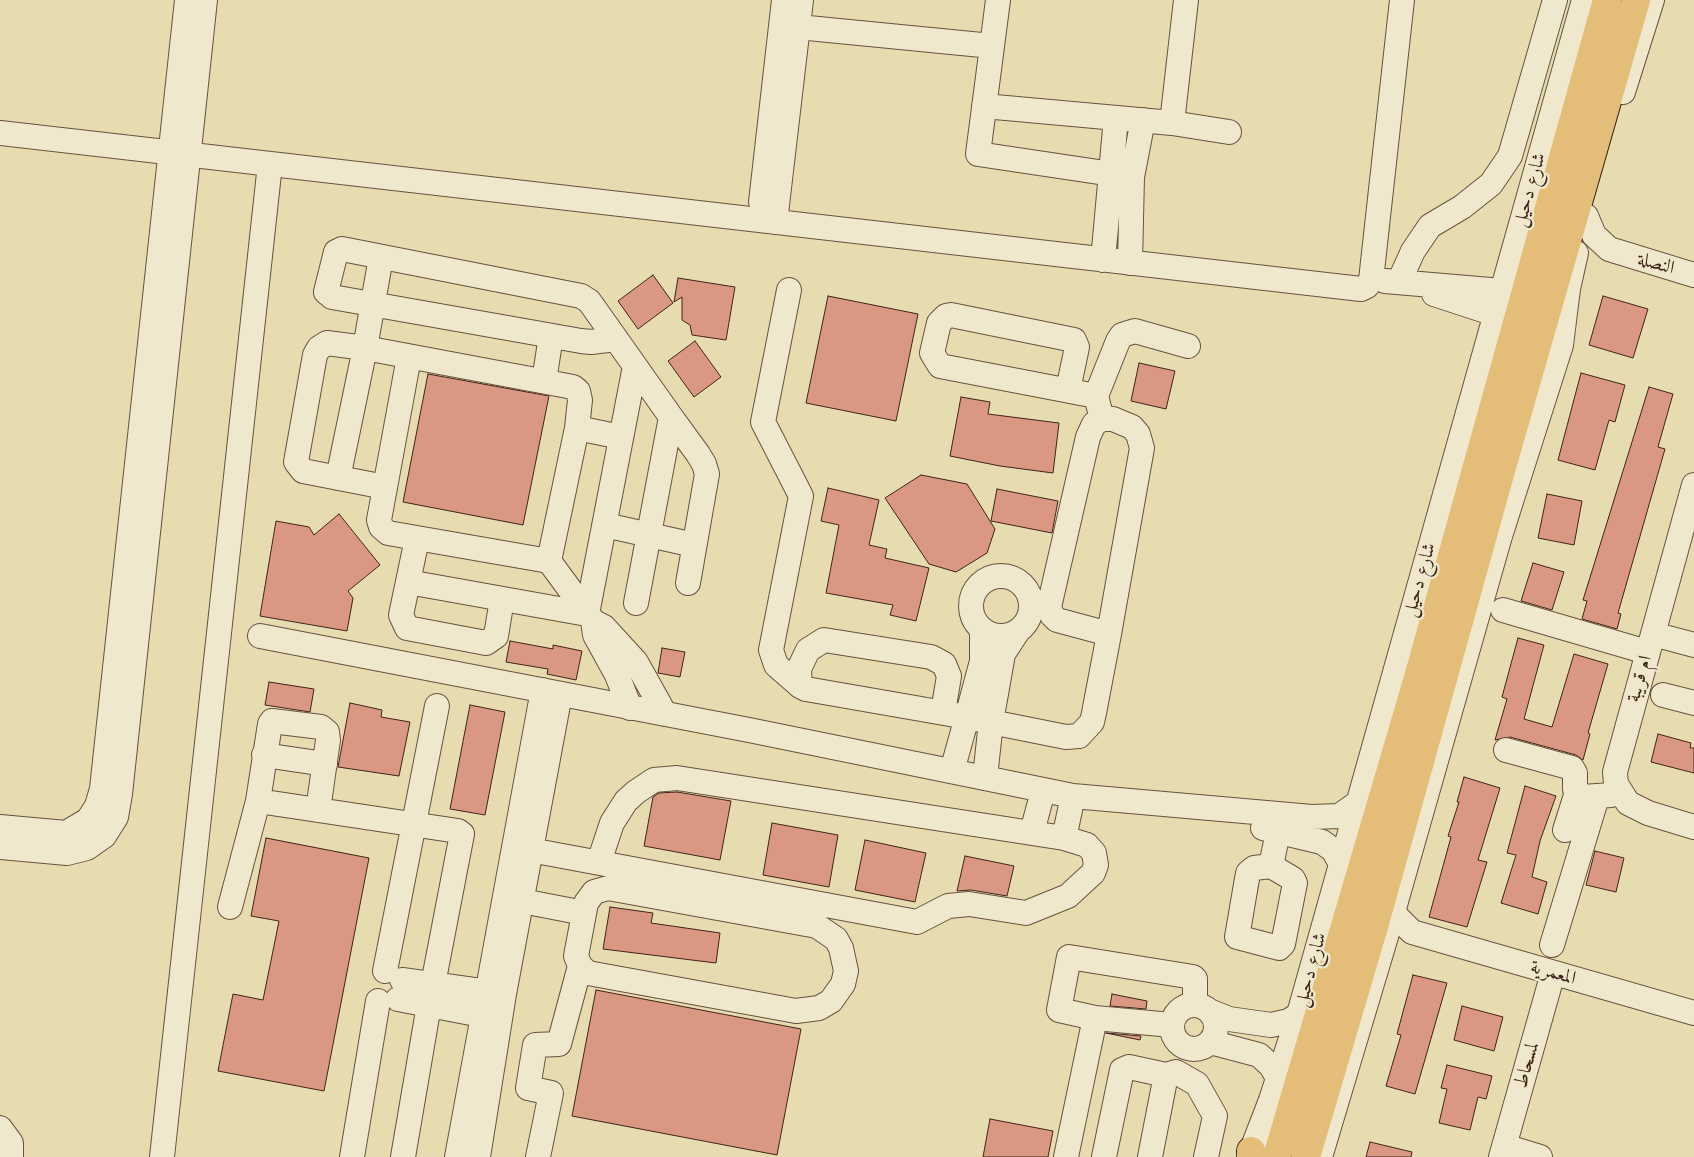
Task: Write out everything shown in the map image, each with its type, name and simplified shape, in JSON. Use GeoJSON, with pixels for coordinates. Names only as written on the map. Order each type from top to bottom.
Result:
{"type":"FeatureCollection","features":[{"type":"Feature","properties":{"kind":"main road","name":"شارع دحيل"},"geometry":{"type":"LineString","coordinates":[[1257,1156],[1416,687],[1608,0]]}},
{"type":"Feature","properties":{"kind":"main road"},"geometry":{"type":"LineString","coordinates":[[1306,1157],[1375,923],[1500,474],[1636,0]]}},
{"type":"Feature","properties":{"kind":"main road"},"geometry":{"type":"LineString","coordinates":[[1500,474],[1567,305]]}},
{"type":"Feature","properties":{"kind":"street"},"geometry":{"type":"LineString","coordinates":[[0,847],[67,853],[87,848],[104,836],[116,817],[120,794],[179,153],[187,0]]}},
{"type":"Feature","properties":{"kind":"street"},"geometry":{"type":"LineString","coordinates":[[0,827],[66,833],[88,820],[97,806],[102,789],[179,153],[205,0]]}},
{"type":"Feature","properties":{"kind":"street"},"geometry":{"type":"LineString","coordinates":[[767,221],[784,0]]}},
{"type":"Feature","properties":{"kind":"street"},"geometry":{"type":"LineString","coordinates":[[767,221],[801,0]]}},
{"type":"Feature","properties":{"kind":"street"},"geometry":{"type":"LineString","coordinates":[[998,0],[978,154],[1122,175]]}},
{"type":"Feature","properties":{"kind":"street"},"geometry":{"type":"LineString","coordinates":[[1172,123],[1186,0]]}},
{"type":"Feature","properties":{"kind":"street"},"geometry":{"type":"LineString","coordinates":[[0,133],[1361,289],[1367,286],[1371,280],[1402,0]]}},
{"type":"Feature","properties":{"kind":"street"},"geometry":{"type":"LineString","coordinates":[[1399,282],[1413,251],[1430,226],[1462,207],[1490,184],[1510,156],[1555,0]]}},
{"type":"Feature","properties":{"kind":"street","name":"شارع دحيل"},"geometry":{"type":"LineString","coordinates":[[1257,1156],[1278,1078],[1299,1014],[1356,804],[1584,0]]}},
{"type":"Feature","properties":{"kind":"street"},"geometry":{"type":"LineString","coordinates":[[1320,1157],[1393,913],[1500,536],[1561,345],[1571,271],[1652,0]]}},
{"type":"Feature","properties":{"kind":"street"},"geometry":{"type":"LineString","coordinates":[[798,26],[992,46]]}},
{"type":"Feature","properties":{"kind":"street"},"geometry":{"type":"LineString","coordinates":[[984,106],[1172,123],[1228,132]]}},
{"type":"Feature","properties":{"kind":"street"},"geometry":{"type":"LineString","coordinates":[[1116,118],[1130,263]]}},
{"type":"Feature","properties":{"kind":"street"},"geometry":{"type":"LineString","coordinates":[[1104,260],[1122,175],[1143,120]]}},
{"type":"Feature","properties":{"kind":"street"},"geometry":{"type":"LineString","coordinates":[[162,1157],[270,164]]}},
{"type":"Feature","properties":{"kind":"street","name":"النصلة"},"geometry":{"type":"LineString","coordinates":[[1586,216],[1589,226],[1600,242],[1618,253],[1694,275]]}},
{"type":"Feature","properties":{"kind":"street"},"geometry":{"type":"LineString","coordinates":[[616,339],[592,342],[551,336],[332,297],[326,292],[336,252],[342,249],[581,296],[589,301],[698,454],[707,474],[688,584]]}},
{"type":"Feature","properties":{"kind":"street","name":"النصلة"},"geometry":{"type":"LineString","coordinates":[[1571,271],[1587,258],[1597,254],[1618,253]]}},
{"type":"Feature","properties":{"kind":"street"},"geometry":{"type":"LineString","coordinates":[[338,478],[365,348],[381,257]]}},
{"type":"Feature","properties":{"kind":"street"},"geometry":{"type":"LineString","coordinates":[[1371,280],[1399,282],[1470,296],[1502,291]]}},
{"type":"Feature","properties":{"kind":"street"},"geometry":{"type":"LineString","coordinates":[[789,290],[763,422],[801,496],[772,650],[776,665],[800,686],[1066,737],[1079,736],[1092,722],[1142,448],[1138,434],[1132,427],[1114,419],[1099,407],[1068,390],[940,366],[932,353],[939,323],[946,316],[951,315],[1074,340],[1077,347],[1068,390]]}},
{"type":"Feature","properties":{"kind":"street"},"geometry":{"type":"LineString","coordinates":[[1470,296],[1495,314]]}},
{"type":"Feature","properties":{"kind":"street"},"geometry":{"type":"LineString","coordinates":[[1109,634],[1057,620],[1052,615],[1049,607],[1088,437],[1094,424],[1118,341],[1122,335],[1135,331],[1188,346]]}},
{"type":"Feature","properties":{"kind":"street"},"geometry":{"type":"LineString","coordinates":[[544,381],[551,336]]}},
{"type":"Feature","properties":{"kind":"street"},"geometry":{"type":"LineString","coordinates":[[385,487],[303,471],[296,462],[315,355],[319,348],[326,343],[365,348],[566,385],[578,391],[580,400],[577,428],[549,561]]}},
{"type":"Feature","properties":{"kind":"street"},"geometry":{"type":"LineString","coordinates":[[409,356],[379,520],[381,527],[388,533],[417,539],[549,561],[590,618],[604,628],[636,662],[665,714]]}},
{"type":"Feature","properties":{"kind":"street"},"geometry":{"type":"LineString","coordinates":[[630,708],[618,675],[595,635],[590,618],[605,525],[635,366]]}},
{"type":"Feature","properties":{"kind":"street"},"geometry":{"type":"LineString","coordinates":[[636,602],[671,417]]}},
{"type":"Feature","properties":{"kind":"street"},"geometry":{"type":"LineString","coordinates":[[577,428],[622,437]]}},
{"type":"Feature","properties":{"kind":"street","name":"ام قريبة"},"geometry":{"type":"LineString","coordinates":[[1621,795],[1616,784],[1616,760],[1694,485]]}},
{"type":"Feature","properties":{"kind":"street"},"geometry":{"type":"LineString","coordinates":[[605,525],[694,546]]}},
{"type":"Feature","properties":{"kind":"street"},"geometry":{"type":"LineString","coordinates":[[417,539],[402,615],[407,628],[486,644],[496,636],[502,599]]}},
{"type":"Feature","properties":{"kind":"street"},"geometry":{"type":"LineString","coordinates":[[984,777],[1003,654],[1029,617],[1030,599],[1025,588],[1015,580],[1003,576],[991,578],[980,585],[973,596],[971,608],[974,620],[982,630],[993,636],[1006,636],[1018,631]]}},
{"type":"Feature","properties":{"kind":"street"},"geometry":{"type":"LineString","coordinates":[[408,582],[502,599],[590,618]]}},
{"type":"Feature","properties":{"kind":"street"},"geometry":{"type":"LineString","coordinates":[[1030,599],[1052,589]]}},
{"type":"Feature","properties":{"kind":"street"},"geometry":{"type":"LineString","coordinates":[[1503,610],[1650,643],[1694,645]]}},
{"type":"Feature","properties":{"kind":"street"},"geometry":{"type":"LineString","coordinates":[[952,771],[984,654],[982,630]]}},
{"type":"Feature","properties":{"kind":"street"},"geometry":{"type":"LineString","coordinates":[[260,636],[665,714],[1074,796],[1332,817],[1347,812],[1356,804]]}},
{"type":"Feature","properties":{"kind":"street"},"geometry":{"type":"LineString","coordinates":[[800,686],[799,669],[802,659],[815,644],[824,640],[931,657],[944,664],[948,676],[943,712]]}},
{"type":"Feature","properties":{"kind":"street"},"geometry":{"type":"LineString","coordinates":[[478,1157],[493,1005],[552,692]]}},
{"type":"Feature","properties":{"kind":"street"},"geometry":{"type":"LineString","coordinates":[[1663,695],[1694,703]]}},
{"type":"Feature","properties":{"kind":"street"},"geometry":{"type":"LineString","coordinates":[[352,1157],[391,988],[414,824],[437,706]]}},
{"type":"Feature","properties":{"kind":"street"},"geometry":{"type":"LineString","coordinates":[[230,907],[258,800],[270,724],[275,720],[322,728],[327,732],[328,740],[318,810]]}},
{"type":"Feature","properties":{"kind":"street"},"geometry":{"type":"LineString","coordinates":[[1506,750],[1572,768],[1575,773],[1574,786],[1587,794],[1621,795],[1638,810],[1694,827]]}},
{"type":"Feature","properties":{"kind":"street"},"geometry":{"type":"LineString","coordinates":[[264,755],[325,764]]}},
{"type":"Feature","properties":{"kind":"street"},"geometry":{"type":"LineString","coordinates":[[522,848],[917,922],[948,906],[969,904],[1026,913],[1068,896],[1094,873],[1096,865],[1094,853],[1087,845],[1064,838],[688,779],[664,778],[654,780],[640,788],[617,813],[598,862]]}},
{"type":"Feature","properties":{"kind":"street"},"geometry":{"type":"LineString","coordinates":[[1032,832],[1042,790]]}},
{"type":"Feature","properties":{"kind":"street"},"geometry":{"type":"LineString","coordinates":[[1565,830],[1587,794]]}},
{"type":"Feature","properties":{"kind":"street"},"geometry":{"type":"LineString","coordinates":[[1552,945],[1587,794]]}},
{"type":"Feature","properties":{"kind":"street"},"geometry":{"type":"LineString","coordinates":[[1064,838],[1074,796]]}},
{"type":"Feature","properties":{"kind":"street"},"geometry":{"type":"LineString","coordinates":[[258,800],[458,831],[462,834],[431,994],[403,1157]]}},
{"type":"Feature","properties":{"kind":"street"},"geometry":{"type":"LineString","coordinates":[[1177,804],[1322,842],[1333,850],[1340,862]]}},
{"type":"Feature","properties":{"kind":"street"},"geometry":{"type":"LineString","coordinates":[[1271,866],[1278,832]]}},
{"type":"Feature","properties":{"kind":"street"},"geometry":{"type":"LineString","coordinates":[[457,1157],[493,1005],[522,901],[522,848]]}},
{"type":"Feature","properties":{"kind":"street"},"geometry":{"type":"LineString","coordinates":[[608,888],[807,924],[824,930],[836,939],[845,960],[846,971],[843,984],[831,1001],[819,1008],[805,1012],[593,975],[580,966],[576,956],[584,912],[591,895],[598,890],[608,888]]}},
{"type":"Feature","properties":{"kind":"street"},"geometry":{"type":"LineString","coordinates":[[522,901],[584,912]]}},
{"type":"Feature","properties":{"kind":"street","name":"المعمرية"},"geometry":{"type":"LineString","coordinates":[[1393,913],[1412,932],[1694,1013]]}},
{"type":"Feature","properties":{"kind":"street"},"geometry":{"type":"LineString","coordinates":[[1385,940],[1412,932]]}},
{"type":"Feature","properties":{"kind":"street"},"geometry":{"type":"LineString","coordinates":[[1172,1025],[1095,1018],[1060,1010],[1068,957],[1193,977],[1202,1008],[1216,1026],[1210,1042],[1199,1048],[1185,1047],[1175,1038],[1172,1025],[1177,1013],[1189,1006],[1202,1008],[1229,1019],[1271,1025],[1289,1021],[1299,1014]]}},
{"type":"Feature","properties":{"kind":"street"},"geometry":{"type":"LineString","coordinates":[[538,1157],[551,1094],[528,1088],[535,1045],[559,1044],[580,966]]}},
{"type":"Feature","properties":{"kind":"street","name":"لمسحاط"},"geometry":{"type":"LineString","coordinates":[[1503,1152],[1553,974]]}},
{"type":"Feature","properties":{"kind":"street"},"geometry":{"type":"LineString","coordinates":[[391,988],[493,1005]]}},
{"type":"Feature","properties":{"kind":"street"},"geometry":{"type":"LineString","coordinates":[[1066,1157],[1095,1018]]}},
{"type":"Feature","properties":{"kind":"street"},"geometry":{"type":"LineString","coordinates":[[1210,1042],[1258,1055],[1272,1066],[1278,1078]]}},
{"type":"Feature","properties":{"kind":"street"},"geometry":{"type":"LineString","coordinates":[[1150,1157],[1171,1073],[1185,1047]]}},
{"type":"Feature","properties":{"kind":"street"},"geometry":{"type":"LineString","coordinates":[[1104,1157],[1122,1070],[1129,1067],[1171,1073],[1197,1084],[1215,1116],[1206,1157]]}},
{"type":"Feature","properties":{"kind":"street"},"geometry":{"type":"LineString","coordinates":[[0,1128],[11,1143],[12,1157]]}},
{"type":"Feature","properties":{"kind":"street"},"geometry":{"type":"LineString","coordinates":[[1503,1152],[1540,1157]]}},
{"type":"Feature","properties":{"kind":"building"},"geometry":{"type":"Polygon","coordinates":[[[653,275],[673,303],[638,329],[618,301],[653,275]]]}},
{"type":"Feature","properties":{"kind":"building"},"geometry":{"type":"Polygon","coordinates":[[[678,278],[735,287],[726,340],[692,335],[690,325],[682,320],[682,297],[674,302],[678,278]]]}},
{"type":"Feature","properties":{"kind":"building"},"geometry":{"type":"Polygon","coordinates":[[[828,296],[918,314],[896,421],[806,403],[828,296]]]}},
{"type":"Feature","properties":{"kind":"building"},"geometry":{"type":"Polygon","coordinates":[[[1603,296],[1648,309],[1633,358],[1589,345],[1603,296]]]}},
{"type":"Feature","properties":{"kind":"building"},"geometry":{"type":"Polygon","coordinates":[[[695,341],[721,377],[694,397],[668,361],[695,341]]]}},
{"type":"Feature","properties":{"kind":"building"},"geometry":{"type":"Polygon","coordinates":[[[1139,363],[1175,371],[1166,409],[1131,401],[1139,363]]]}},
{"type":"Feature","properties":{"kind":"building"},"geometry":{"type":"Polygon","coordinates":[[[1581,373],[1625,385],[1615,422],[1609,420],[1595,470],[1558,460],[1581,373]]]}},
{"type":"Feature","properties":{"kind":"building"},"geometry":{"type":"Polygon","coordinates":[[[428,374],[549,396],[523,525],[403,502],[428,374]]]}},
{"type":"Feature","properties":{"kind":"building"},"geometry":{"type":"Polygon","coordinates":[[[1649,387],[1673,394],[1658,447],[1665,449],[1618,613],[1621,614],[1617,629],[1582,619],[1587,601],[1583,600],[1649,387]]]}},
{"type":"Feature","properties":{"kind":"building"},"geometry":{"type":"Polygon","coordinates":[[[961,397],[990,402],[988,414],[1059,423],[1053,473],[1000,466],[950,456],[961,397]]]}},
{"type":"Feature","properties":{"kind":"building"},"geometry":{"type":"Polygon","coordinates":[[[921,475],[967,484],[995,529],[987,553],[956,572],[929,564],[885,498],[921,475]]]}},
{"type":"Feature","properties":{"kind":"building"},"geometry":{"type":"Polygon","coordinates":[[[828,488],[879,500],[869,545],[887,549],[885,558],[929,568],[916,621],[890,615],[893,605],[826,593],[839,525],[821,521],[828,488]]]}},
{"type":"Feature","properties":{"kind":"building"},"geometry":{"type":"Polygon","coordinates":[[[997,489],[1058,501],[1052,533],[991,521],[997,489]]]}},
{"type":"Feature","properties":{"kind":"building"},"geometry":{"type":"Polygon","coordinates":[[[1547,494],[1582,501],[1574,545],[1538,538],[1547,494]]]}},
{"type":"Feature","properties":{"kind":"building"},"geometry":{"type":"Polygon","coordinates":[[[339,514],[380,565],[348,591],[353,598],[347,631],[260,616],[276,521],[309,527],[314,535],[339,514]]]}},
{"type":"Feature","properties":{"kind":"building"},"geometry":{"type":"Polygon","coordinates":[[[1533,563],[1564,572],[1552,610],[1521,601],[1533,563]]]}},
{"type":"Feature","properties":{"kind":"building"},"geometry":{"type":"Polygon","coordinates":[[[1518,638],[1544,645],[1524,719],[1552,727],[1574,654],[1608,664],[1588,733],[1590,734],[1583,760],[1576,755],[1510,737],[1495,740],[1507,699],[1502,697],[1518,638]]]}},
{"type":"Feature","properties":{"kind":"building"},"geometry":{"type":"Polygon","coordinates":[[[510,641],[553,649],[553,645],[582,651],[576,680],[547,674],[548,669],[506,662],[510,641]]]}},
{"type":"Feature","properties":{"kind":"building"},"geometry":{"type":"Polygon","coordinates":[[[662,648],[685,652],[680,677],[658,673],[662,648]]]}},
{"type":"Feature","properties":{"kind":"building"},"geometry":{"type":"Polygon","coordinates":[[[269,682],[314,689],[310,712],[265,705],[269,682]]]}},
{"type":"Feature","properties":{"kind":"building"},"geometry":{"type":"Polygon","coordinates":[[[350,703],[382,710],[381,717],[410,722],[399,776],[338,767],[350,703]]]}},
{"type":"Feature","properties":{"kind":"building"},"geometry":{"type":"Polygon","coordinates":[[[470,705],[505,712],[485,815],[450,809],[470,705]]]}},
{"type":"Feature","properties":{"kind":"building"},"geometry":{"type":"Polygon","coordinates":[[[1658,734],[1691,743],[1690,748],[1694,748],[1694,773],[1651,762],[1658,734]]]}},
{"type":"Feature","properties":{"kind":"building"},"geometry":{"type":"Polygon","coordinates":[[[1464,777],[1500,788],[1478,860],[1487,862],[1467,927],[1429,917],[1451,837],[1448,836],[1459,802],[1457,802],[1464,777]]]}},
{"type":"Feature","properties":{"kind":"building"},"geometry":{"type":"Polygon","coordinates":[[[1525,786],[1556,796],[1540,841],[1532,877],[1547,882],[1538,914],[1501,903],[1516,855],[1507,853],[1525,786]]]}},
{"type":"Feature","properties":{"kind":"building"},"geometry":{"type":"Polygon","coordinates":[[[677,792],[731,801],[720,860],[644,846],[653,797],[659,793],[677,792]]]}},
{"type":"Feature","properties":{"kind":"building"},"geometry":{"type":"Polygon","coordinates":[[[772,823],[838,835],[829,887],[763,875],[772,823]]]}},
{"type":"Feature","properties":{"kind":"building"},"geometry":{"type":"Polygon","coordinates":[[[266,838],[369,858],[324,1091],[218,1071],[233,994],[263,1000],[279,921],[251,916],[266,838]]]}},
{"type":"Feature","properties":{"kind":"building"},"geometry":{"type":"Polygon","coordinates":[[[865,840],[926,853],[915,902],[855,890],[865,840]]]}},
{"type":"Feature","properties":{"kind":"building"},"geometry":{"type":"Polygon","coordinates":[[[1595,851],[1624,858],[1616,892],[1586,885],[1595,851]]]}},
{"type":"Feature","properties":{"kind":"building"},"geometry":{"type":"Polygon","coordinates":[[[965,856],[1014,866],[1007,896],[971,890],[957,891],[965,856]]]}},
{"type":"Feature","properties":{"kind":"building"},"geometry":{"type":"Polygon","coordinates":[[[610,907],[653,913],[651,923],[720,933],[716,963],[603,949],[610,907]]]}},
{"type":"Feature","properties":{"kind":"building"},"geometry":{"type":"Polygon","coordinates":[[[1413,975],[1447,983],[1415,1094],[1386,1086],[1401,1035],[1397,1034],[1413,975]]]}},
{"type":"Feature","properties":{"kind":"building"},"geometry":{"type":"Polygon","coordinates":[[[596,990],[801,1029],[777,1155],[572,1116],[596,990]]]}},
{"type":"Feature","properties":{"kind":"building"},"geometry":{"type":"Polygon","coordinates":[[[1112,994],[1147,1001],[1146,1009],[1110,1006],[1112,994]]]}},
{"type":"Feature","properties":{"kind":"building"},"geometry":{"type":"Polygon","coordinates":[[[1462,1006],[1503,1017],[1494,1051],[1454,1040],[1462,1006]]]}},
{"type":"Feature","properties":{"kind":"building"},"geometry":{"type":"Polygon","coordinates":[[[1106,1033],[1141,1036],[1140,1040],[1106,1033]]]}},
{"type":"Feature","properties":{"kind":"building"},"geometry":{"type":"Polygon","coordinates":[[[1447,1065],[1492,1076],[1486,1099],[1478,1097],[1470,1130],[1439,1123],[1447,1089],[1441,1088],[1447,1065]]]}},
{"type":"Feature","properties":{"kind":"building"},"geometry":{"type":"Polygon","coordinates":[[[990,1119],[1053,1131],[1048,1157],[983,1157],[990,1119]]]}},
{"type":"Feature","properties":{"kind":"building"},"geometry":{"type":"Polygon","coordinates":[[[1370,1142],[1412,1152],[1411,1157],[1366,1157],[1370,1142]]]}}]}
